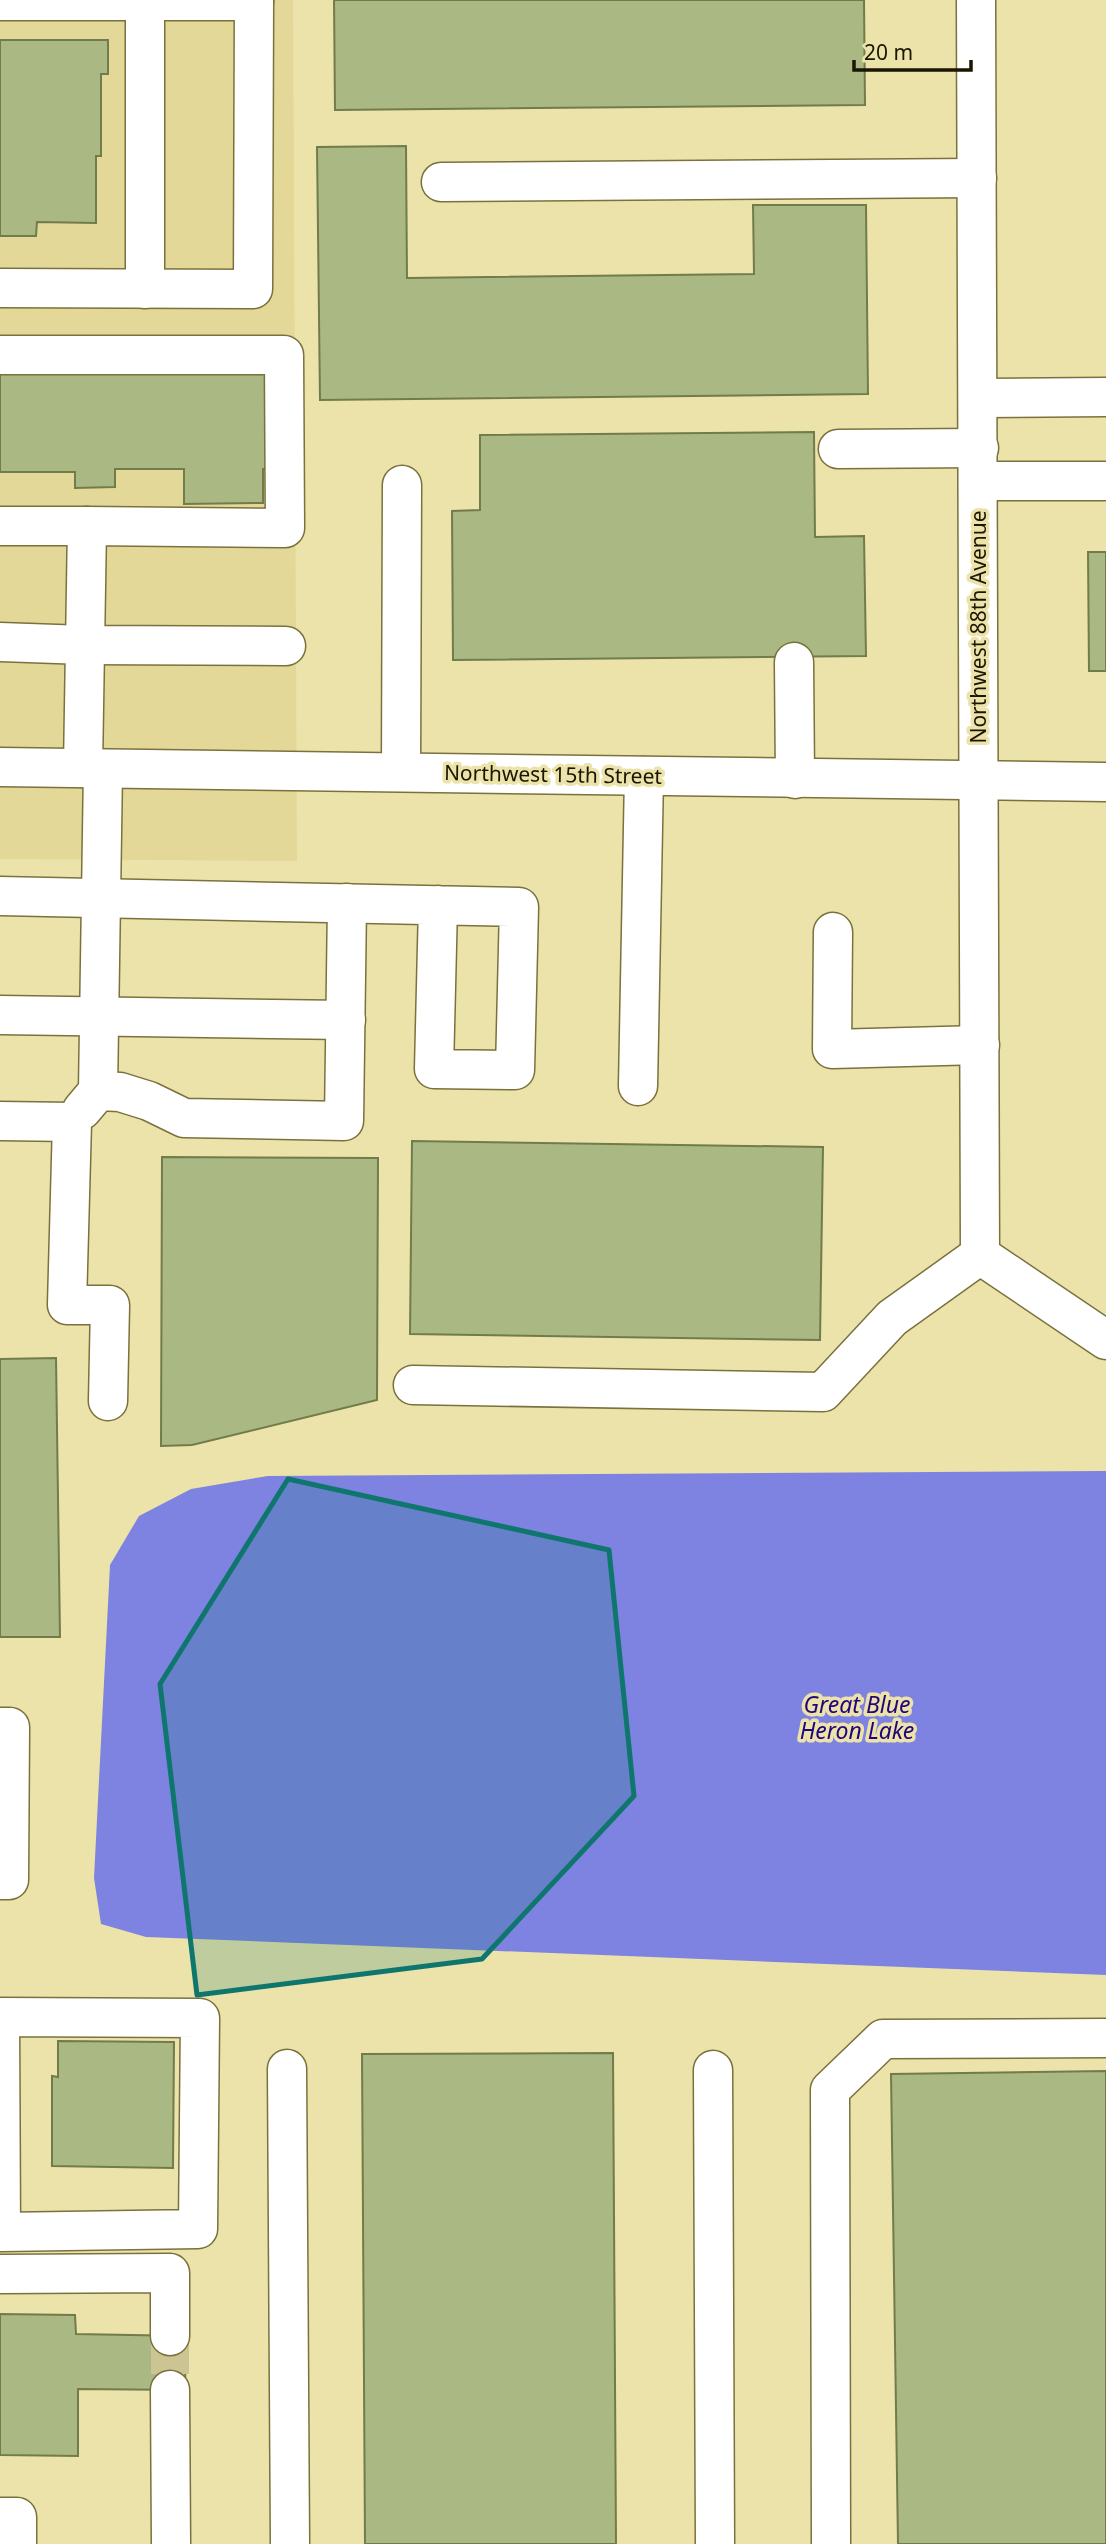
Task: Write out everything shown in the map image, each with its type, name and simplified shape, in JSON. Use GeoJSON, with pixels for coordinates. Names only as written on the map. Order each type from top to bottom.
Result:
{"type":"FeatureCollection","features":[{"type":"Feature","properties":{"kind":"street","name":"Northwest 88th Avenue"},"geometry":{"type":"LineString","coordinates":[[976,0],[980,1255]]}},
{"type":"Feature","properties":{"kind":"street"},"geometry":{"type":"LineString","coordinates":[[0,1],[254,1],[253,289],[0,288]]}},
{"type":"Feature","properties":{"kind":"street"},"geometry":{"type":"LineString","coordinates":[[145,1],[145,289]]}},
{"type":"Feature","properties":{"kind":"street"},"geometry":{"type":"LineString","coordinates":[[441,182],[977,178]]}},
{"type":"Feature","properties":{"kind":"street"},"geometry":{"type":"LineString","coordinates":[[0,355],[284,355],[285,528],[0,526]]}},
{"type":"Feature","properties":{"kind":"street"},"geometry":{"type":"LineString","coordinates":[[979,398],[1106,397]]}},
{"type":"Feature","properties":{"kind":"street"},"geometry":{"type":"LineString","coordinates":[[838,449],[1106,481]]}},
{"type":"Feature","properties":{"kind":"street"},"geometry":{"type":"LineString","coordinates":[[401,772],[402,485]]}},
{"type":"Feature","properties":{"kind":"street"},"geometry":{"type":"LineString","coordinates":[[87,526],[85,645],[101,898],[99,1091],[72,1122],[68,1305],[110,1305],[108,1401]]}},
{"type":"Feature","properties":{"kind":"street"},"geometry":{"type":"LineString","coordinates":[[0,642],[286,646]]}},
{"type":"Feature","properties":{"kind":"street"},"geometry":{"type":"LineString","coordinates":[[794,662],[795,779]]}},
{"type":"Feature","properties":{"kind":"street","name":"Northwest 15th Street"},"geometry":{"type":"LineString","coordinates":[[0,767],[1106,782]]}},
{"type":"Feature","properties":{"kind":"street"},"geometry":{"type":"LineString","coordinates":[[638,1087],[644,776]]}},
{"type":"Feature","properties":{"kind":"street"},"geometry":{"type":"LineString","coordinates":[[0,896],[347,903],[438,905],[520,907],[515,1070],[434,1069],[438,905]]}},
{"type":"Feature","properties":{"kind":"street"},"geometry":{"type":"LineString","coordinates":[[99,1091],[120,1092],[149,1101],[184,1118],[344,1121],[347,903]]}},
{"type":"Feature","properties":{"kind":"street"},"geometry":{"type":"LineString","coordinates":[[833,932],[832,1049],[980,1045]]}},
{"type":"Feature","properties":{"kind":"street"},"geometry":{"type":"LineString","coordinates":[[0,1014],[346,1020]]}},
{"type":"Feature","properties":{"kind":"street"},"geometry":{"type":"LineString","coordinates":[[0,1121],[72,1122]]}},
{"type":"Feature","properties":{"kind":"street"},"geometry":{"type":"LineString","coordinates":[[413,1385],[824,1392],[892,1318],[980,1255],[1106,1340]]}},
{"type":"Feature","properties":{"kind":"street"},"geometry":{"type":"LineString","coordinates":[[0,1727],[10,1727],[10,1741],[9,1880],[0,1880]]}},
{"type":"Feature","properties":{"kind":"street"},"geometry":{"type":"LineString","coordinates":[[0,2017],[200,2018],[198,2229],[1,2232],[0,2017]]}},
{"type":"Feature","properties":{"kind":"street"},"geometry":{"type":"LineString","coordinates":[[831,2544],[830,2090],[883,2039],[1106,2038]]}},
{"type":"Feature","properties":{"kind":"street"},"geometry":{"type":"LineString","coordinates":[[287,2069],[290,2544]]}},
{"type":"Feature","properties":{"kind":"street"},"geometry":{"type":"LineString","coordinates":[[713,2070],[715,2544]]}},
{"type":"Feature","properties":{"kind":"street"},"geometry":{"type":"LineString","coordinates":[[0,2274],[170,2273],[170,2336]]}},
{"type":"Feature","properties":{"kind":"street"},"geometry":{"type":"LineString","coordinates":[[170,2390],[171,2544]]}},
{"type":"Feature","properties":{"kind":"street"},"geometry":{"type":"LineString","coordinates":[[0,2517],[17,2517],[17,2544]]}},
{"type":"Feature","properties":{"kind":"highlighted area"},"geometry":{"type":"Polygon","coordinates":[[[288,1479],[609,1550],[634,1796],[482,1959],[197,1995],[160,1684],[288,1479]]]}},
{"type":"Feature","properties":{"kind":"shaded area"},"geometry":{"type":"Polygon","coordinates":[[[0,0],[293,0],[297,861],[0,859],[0,0]]]}},
{"type":"Feature","properties":{"kind":"water","name":"Great Blue Heron Lake"},"geometry":{"type":"Polygon","coordinates":[[[1106,1471],[1106,1975],[146,1937],[101,1924],[94,1878],[110,1565],[139,1516],[191,1489],[268,1476],[1106,1471]]]}},
{"type":"Feature","properties":{"kind":"building"},"geometry":{"type":"Polygon","coordinates":[[[334,0],[864,0],[865,105],[335,110],[334,0]]]}},
{"type":"Feature","properties":{"kind":"building"},"geometry":{"type":"Polygon","coordinates":[[[0,40],[108,40],[108,74],[101,74],[101,156],[96,156],[96,223],[37,222],[36,236],[0,236],[0,40]]]}},
{"type":"Feature","properties":{"kind":"building"},"geometry":{"type":"Polygon","coordinates":[[[406,146],[407,278],[754,274],[753,205],[866,205],[868,394],[320,400],[317,147],[406,146]]]}},
{"type":"Feature","properties":{"kind":"building"},"geometry":{"type":"Polygon","coordinates":[[[268,370],[270,469],[263,469],[263,503],[184,504],[184,469],[115,469],[115,487],[75,488],[75,472],[0,472],[0,372],[268,370]]]}},
{"type":"Feature","properties":{"kind":"building"},"geometry":{"type":"Polygon","coordinates":[[[814,432],[815,537],[864,536],[866,656],[453,660],[452,511],[480,510],[480,435],[814,432]]]}},
{"type":"Feature","properties":{"kind":"building"},"geometry":{"type":"Polygon","coordinates":[[[1088,552],[1106,552],[1106,671],[1089,671],[1088,552]]]}},
{"type":"Feature","properties":{"kind":"building"},"geometry":{"type":"Polygon","coordinates":[[[412,1141],[823,1147],[820,1340],[410,1334],[412,1141]]]}},
{"type":"Feature","properties":{"kind":"building"},"geometry":{"type":"Polygon","coordinates":[[[162,1157],[378,1158],[377,1400],[192,1445],[161,1446],[162,1157]]]}},
{"type":"Feature","properties":{"kind":"building"},"geometry":{"type":"Polygon","coordinates":[[[56,1358],[60,1637],[0,1637],[0,1359],[56,1358]]]}},
{"type":"Feature","properties":{"kind":"building"},"geometry":{"type":"Polygon","coordinates":[[[58,2041],[174,2042],[173,2168],[52,2166],[52,2076],[58,2077],[58,2041]]]}},
{"type":"Feature","properties":{"kind":"building"},"geometry":{"type":"Polygon","coordinates":[[[613,2053],[616,2544],[365,2544],[362,2054],[613,2053]]]}},
{"type":"Feature","properties":{"kind":"building"},"geometry":{"type":"Polygon","coordinates":[[[1106,2071],[1106,2544],[898,2544],[891,2074],[1106,2071]]]}},
{"type":"Feature","properties":{"kind":"building"},"geometry":{"type":"Polygon","coordinates":[[[0,2314],[75,2315],[76,2334],[186,2336],[185,2390],[78,2389],[78,2456],[0,2455],[0,2314]]]}},
{"type":"Feature","properties":{"kind":"tunnel"},"geometry":{"type":"LineString","coordinates":[[170,2336],[170,2390]]}}]}
